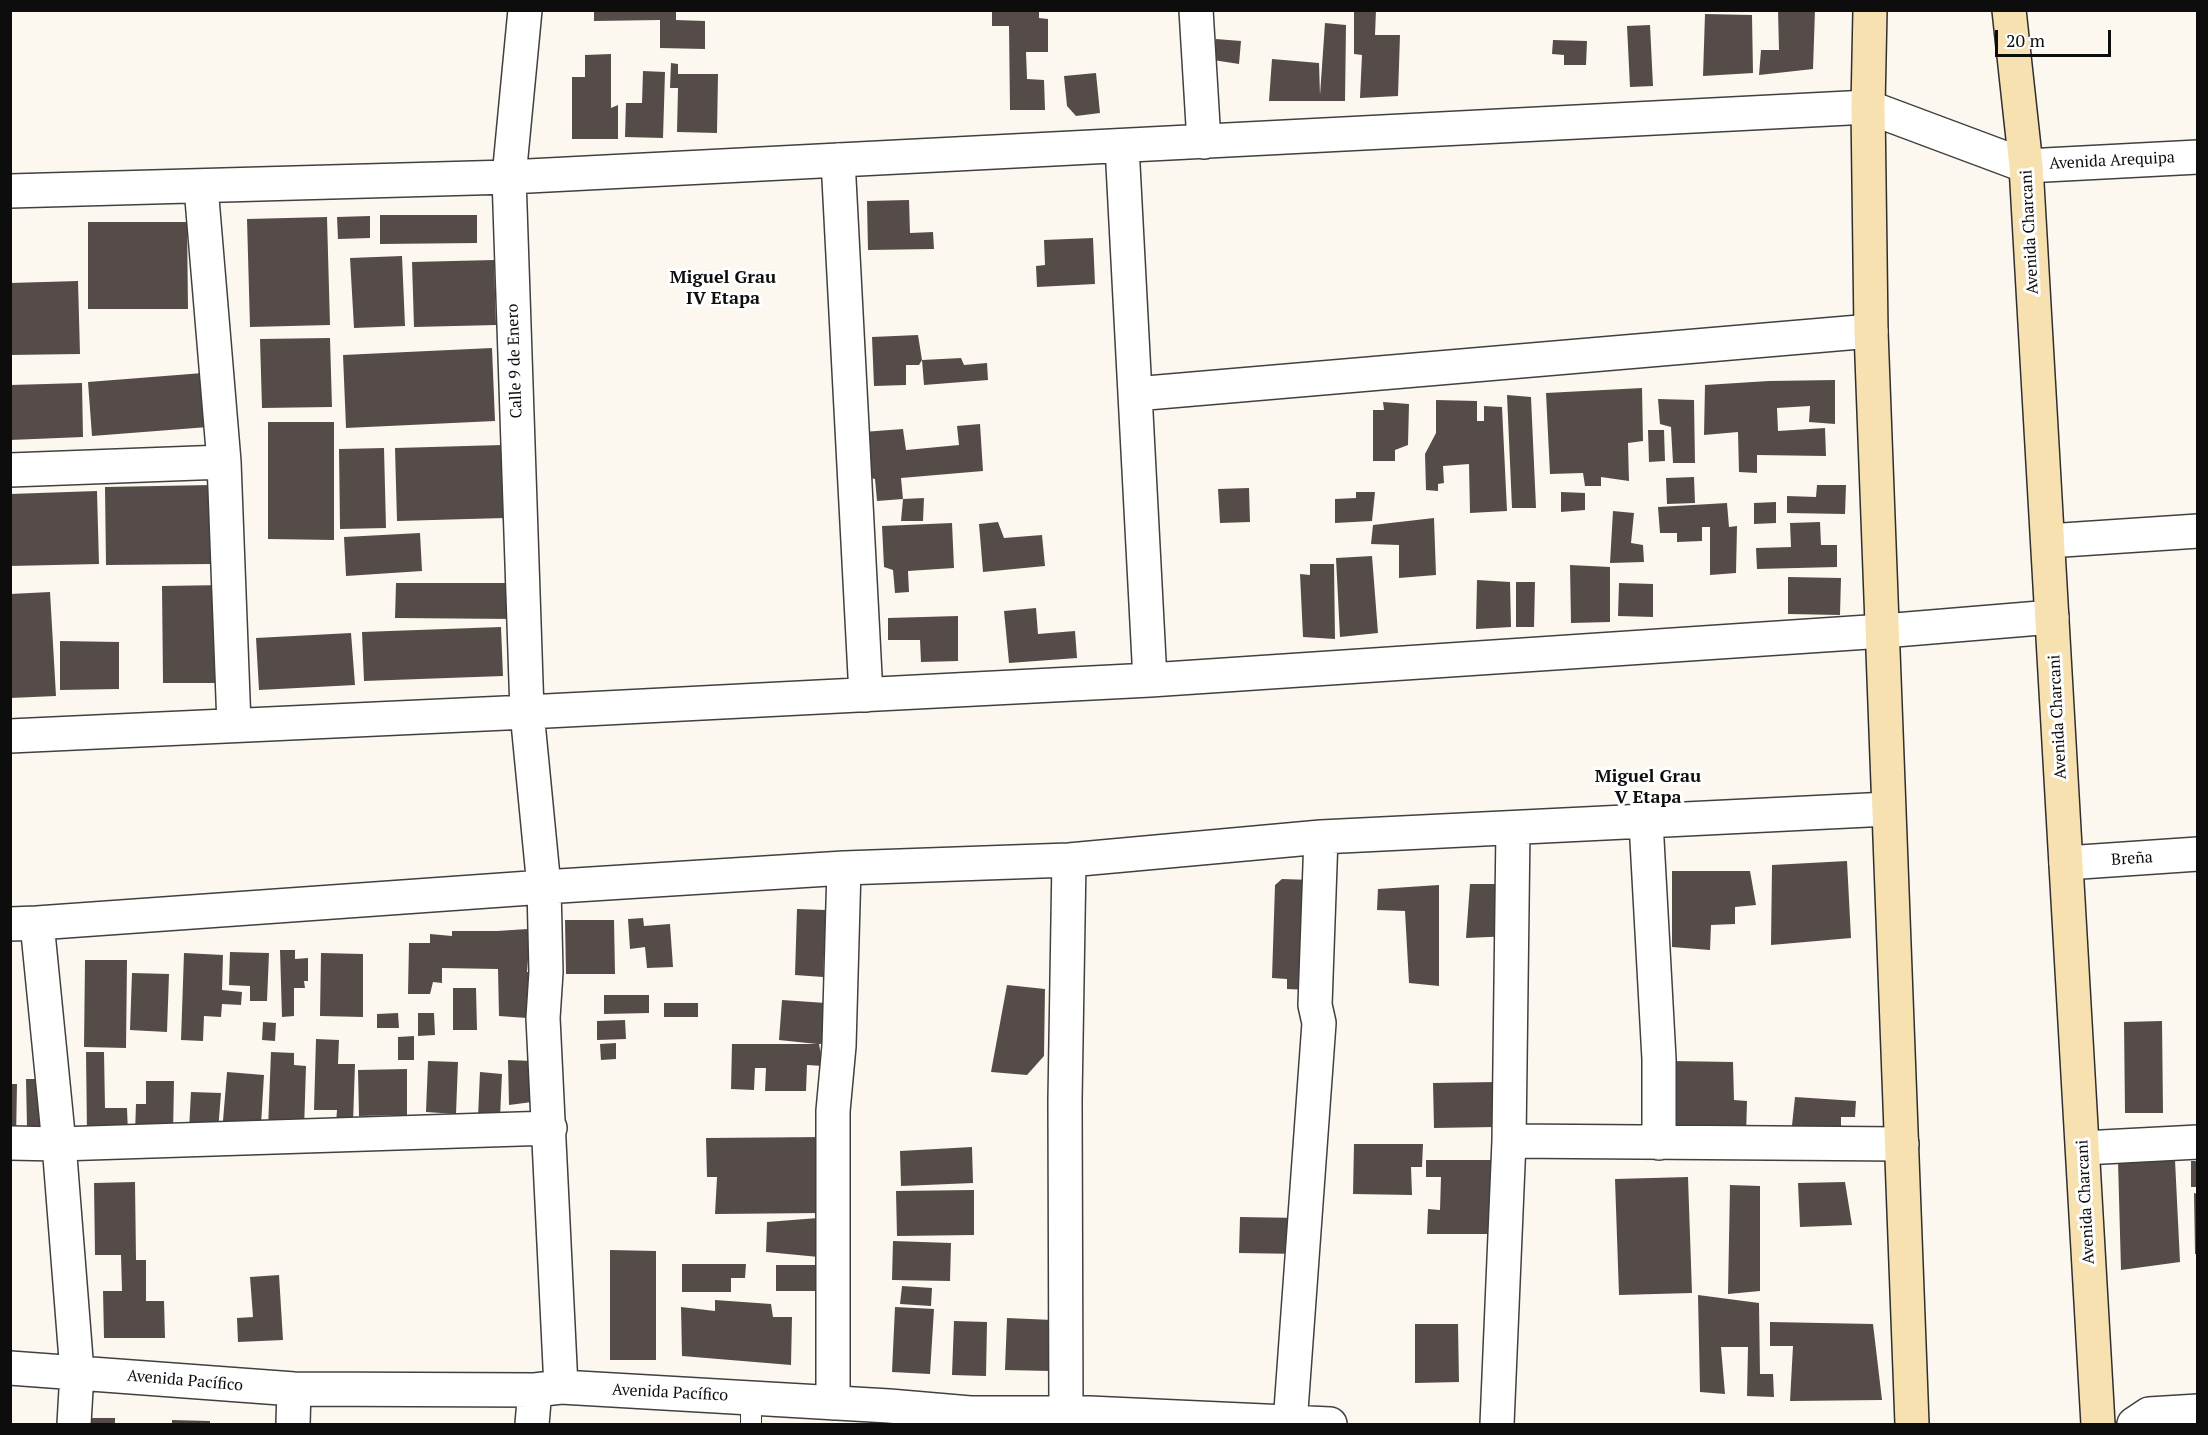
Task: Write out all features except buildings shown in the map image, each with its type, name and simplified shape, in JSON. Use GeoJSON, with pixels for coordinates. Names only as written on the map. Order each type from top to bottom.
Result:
{"type":"FeatureCollection","features":[{"type":"Feature","properties":{"kind":"street","name":"Calle 9 de Enero"},"geometry":{"type":"LineString","coordinates":[[525,10],[509,177],[526,712],[544,886],[546,972],[543,1018],[550,1128],[548,1388],[532,1425]]}},
{"type":"Feature","properties":{"kind":"street"},"geometry":{"type":"LineString","coordinates":[[1196,10],[1204,142]]}},
{"type":"Feature","properties":{"kind":"street"},"geometry":{"type":"LineString","coordinates":[[1870,10],[1868,107],[1871,331],[1912,1425]]}},
{"type":"Feature","properties":{"kind":"street","name":"Avenida Charcani"},"geometry":{"type":"LineString","coordinates":[[2009,10],[2026,166],[2098,1425]]}},
{"type":"Feature","properties":{"kind":"street"},"geometry":{"type":"LineString","coordinates":[[10,191],[509,177],[1868,107],[2026,166]]}},
{"type":"Feature","properties":{"kind":"street"},"geometry":{"type":"LineString","coordinates":[[1122,146],[1150,680]]}},
{"type":"Feature","properties":{"kind":"street","name":"Avenida Arequipa"},"geometry":{"type":"LineString","coordinates":[[2026,166],[2198,157]]}},
{"type":"Feature","properties":{"kind":"street"},"geometry":{"type":"LineString","coordinates":[[838,160],[866,695]]}},
{"type":"Feature","properties":{"kind":"street"},"geometry":{"type":"LineString","coordinates":[[201,187],[224,462],[234,725]]}},
{"type":"Feature","properties":{"kind":"street"},"geometry":{"type":"LineString","coordinates":[[1135,394],[1871,331]]}},
{"type":"Feature","properties":{"kind":"street"},"geometry":{"type":"LineString","coordinates":[[10,470],[224,462]]}},
{"type":"Feature","properties":{"kind":"street"},"geometry":{"type":"LineString","coordinates":[[2048,541],[2198,531]]}},
{"type":"Feature","properties":{"kind":"street"},"geometry":{"type":"LineString","coordinates":[[10,736],[1150,680],[1883,631],[2052,617]]}},
{"type":"Feature","properties":{"kind":"street"},"geometry":{"type":"LineString","coordinates":[[74,1425],[76,1372],[59,1144],[24,924],[544,886],[844,868],[1069,860],[1321,837],[1888,809]]}},
{"type":"Feature","properties":{"kind":"street"},"geometry":{"type":"LineString","coordinates":[[1646,822],[1659,1059],[1659,1143]]}},
{"type":"Feature","properties":{"kind":"street"},"geometry":{"type":"LineString","coordinates":[[1497,1425],[1509,1141],[1513,828]]}},
{"type":"Feature","properties":{"kind":"street"},"geometry":{"type":"LineString","coordinates":[[1290,1424],[1319,1023],[1315,1005],[1321,837]]}},
{"type":"Feature","properties":{"kind":"street","name":"Breña"},"geometry":{"type":"LineString","coordinates":[[2066,863],[2198,854]]}},
{"type":"Feature","properties":{"kind":"street"},"geometry":{"type":"LineString","coordinates":[[1069,860],[1065,1101],[1082,1417]]}},
{"type":"Feature","properties":{"kind":"street"},"geometry":{"type":"LineString","coordinates":[[833,1402],[834,1111],[839,1046],[844,868]]}},
{"type":"Feature","properties":{"kind":"street"},"geometry":{"type":"LineString","coordinates":[[10,1143],[59,1144],[550,1128]]}},
{"type":"Feature","properties":{"kind":"street"},"geometry":{"type":"LineString","coordinates":[[1509,1141],[1902,1144]]}},
{"type":"Feature","properties":{"kind":"street"},"geometry":{"type":"LineString","coordinates":[[2082,1148],[2198,1142]]}},
{"type":"Feature","properties":{"kind":"street","name":"Avenida Pacífico"},"geometry":{"type":"LineString","coordinates":[[10,1368],[294,1389],[548,1388],[751,1411],[833,1402],[890,1415],[970,1413],[1330,1425]]}},
{"type":"Feature","properties":{"kind":"street"},"geometry":{"type":"LineString","coordinates":[[293,1425],[294,1389]]}},
{"type":"Feature","properties":{"kind":"street"},"geometry":{"type":"LineString","coordinates":[[2134,1425],[2149,1414],[2198,1411]]}},
{"type":"Feature","properties":{"kind":"district","name":"Miguel Grau IV Etapa"},"geometry":{"type":"Point","coordinates":[723,288]}},
{"type":"Feature","properties":{"kind":"district","name":"Miguel Grau V Etapa"},"geometry":{"type":"Point","coordinates":[1648,787]}}]}
